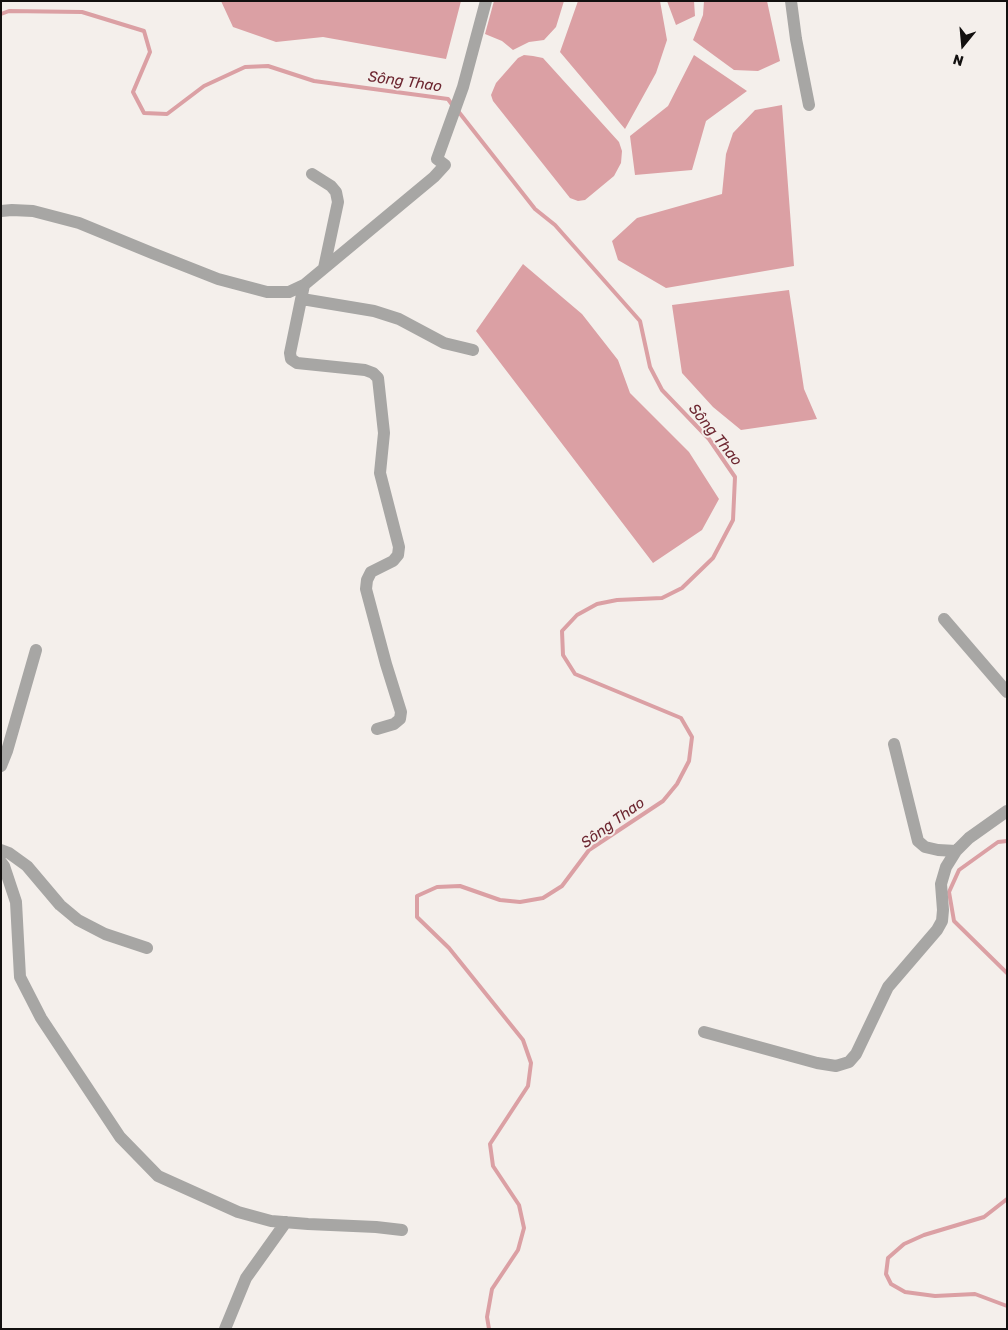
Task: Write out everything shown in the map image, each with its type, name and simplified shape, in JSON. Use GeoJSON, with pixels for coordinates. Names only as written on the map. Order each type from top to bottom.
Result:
{"type":"FeatureCollection","features":[{"type":"Feature","properties":{"kind":"street"},"geometry":{"type":"LineString","coordinates":[[1,211],[33,211],[79,222],[218,279],[267,292],[289,292],[304,285],[446,165],[437,160],[459,98],[486,1]]}},
{"type":"Feature","properties":{"kind":"street"},"geometry":{"type":"LineString","coordinates":[[791,1],[796,39],[809,105]]}},
{"type":"Feature","properties":{"kind":"street"},"geometry":{"type":"LineString","coordinates":[[312,174],[331,186],[336,192],[338,202],[324,268]]}},
{"type":"Feature","properties":{"kind":"street"},"geometry":{"type":"LineString","coordinates":[[304,285],[290,353],[291,359],[297,363],[365,370],[373,373],[378,378],[384,433],[380,473],[399,547],[398,555],[393,561],[371,572],[366,580],[366,589],[386,664],[402,712],[400,719],[394,724],[377,729]]}},
{"type":"Feature","properties":{"kind":"street"},"geometry":{"type":"LineString","coordinates":[[302,299],[381,313],[398,319],[444,343],[473,350]]}},
{"type":"Feature","properties":{"kind":"street"},"geometry":{"type":"LineString","coordinates":[[944,619],[1007,692]]}},
{"type":"Feature","properties":{"kind":"street"},"geometry":{"type":"LineString","coordinates":[[1,766],[36,650]]}},
{"type":"Feature","properties":{"kind":"street"},"geometry":{"type":"LineString","coordinates":[[894,744],[918,841],[925,847],[956,851]]}},
{"type":"Feature","properties":{"kind":"street"},"geometry":{"type":"LineString","coordinates":[[704,1032],[817,1063],[836,1066],[849,1062],[856,1054],[888,986],[940,925],[943,910],[942,884],[946,867],[956,851],[969,838],[1007,811]]}},
{"type":"Feature","properties":{"kind":"street"},"geometry":{"type":"LineString","coordinates":[[1,850],[9,853],[27,866],[60,905],[78,920],[105,934],[147,948]]}},
{"type":"Feature","properties":{"kind":"street"},"geometry":{"type":"LineString","coordinates":[[1,862],[16,902],[20,977],[41,1018],[120,1137],[158,1176],[238,1212],[271,1221],[376,1226],[402,1230]]}},
{"type":"Feature","properties":{"kind":"street"},"geometry":{"type":"LineString","coordinates":[[225,1329],[246,1278],[286,1222]]}},
{"type":"Feature","properties":{"kind":"shaded area"},"geometry":{"type":"Polygon","coordinates":[[[221,1],[461,1],[446,59],[323,37],[276,42],[233,27],[221,1]]]}},
{"type":"Feature","properties":{"kind":"shaded area"},"geometry":{"type":"Polygon","coordinates":[[[494,1],[564,1],[556,27],[544,40],[529,42],[513,50],[502,41],[485,34],[494,1]]]}},
{"type":"Feature","properties":{"kind":"shaded area"},"geometry":{"type":"Polygon","coordinates":[[[578,1],[660,1],[667,40],[656,73],[625,129],[560,52],[578,1]]]}},
{"type":"Feature","properties":{"kind":"shaded area"},"geometry":{"type":"Polygon","coordinates":[[[667,1],[694,1],[695,16],[676,25],[667,1]]]}},
{"type":"Feature","properties":{"kind":"shaded area"},"geometry":{"type":"Polygon","coordinates":[[[704,1],[767,1],[780,61],[758,71],[734,70],[693,40],[703,15],[704,1]]]}},
{"type":"Feature","properties":{"kind":"shaded area"},"geometry":{"type":"Polygon","coordinates":[[[524,55],[543,58],[619,142],[622,151],[621,163],[614,176],[585,200],[578,201],[570,198],[493,101],[491,95],[496,83],[518,58],[524,55]]]}},
{"type":"Feature","properties":{"kind":"shaded area"},"geometry":{"type":"Polygon","coordinates":[[[694,55],[747,91],[706,121],[692,170],[635,175],[630,136],[668,106],[694,55]]]}},
{"type":"Feature","properties":{"kind":"shaded area"},"geometry":{"type":"Polygon","coordinates":[[[782,105],[794,266],[666,288],[618,260],[612,241],[637,218],[722,194],[726,154],[733,133],[755,110],[782,105]]]}},
{"type":"Feature","properties":{"kind":"shaded area"},"geometry":{"type":"Polygon","coordinates":[[[523,264],[582,314],[618,360],[630,393],[689,452],[719,499],[702,530],[653,563],[476,331],[523,264]]]}},
{"type":"Feature","properties":{"kind":"shaded area"},"geometry":{"type":"Polygon","coordinates":[[[789,290],[804,389],[817,419],[741,430],[713,407],[682,373],[672,305],[789,290]]]}},
{"type":"Feature","properties":{"kind":"waterway","name":"Sông Thao"},"geometry":{"type":"LineString","coordinates":[[1,14],[9,11],[82,12],[144,31],[150,52],[133,92],[144,113],[167,114],[204,86],[245,67],[268,66],[314,81],[448,99],[453,106]]}},
{"type":"Feature","properties":{"kind":"waterway","name":"Sông Thao"},"geometry":{"type":"LineString","coordinates":[[458,111],[535,209],[555,225],[640,321],[650,367],[662,390],[709,439],[735,477],[733,520],[713,558],[682,588],[662,598],[617,600],[597,604],[577,615],[562,631],[563,655],[575,674],[681,718],[692,737],[689,761],[677,784],[663,801],[589,850],[562,886],[543,898],[520,902],[500,900],[460,886],[437,887],[417,896],[417,917],[449,948],[523,1040],[531,1063],[528,1086],[490,1144],[493,1166],[519,1205],[524,1228],[518,1250],[492,1289],[487,1317],[489,1329]]}},
{"type":"Feature","properties":{"kind":"waterway"},"geometry":{"type":"LineString","coordinates":[[1007,841],[998,842],[959,870],[949,892],[954,921],[1007,973]]}},
{"type":"Feature","properties":{"kind":"waterway"},"geometry":{"type":"LineString","coordinates":[[1007,1199],[984,1217],[924,1235],[904,1244],[888,1258],[886,1274],[891,1284],[905,1292],[935,1296],[975,1294],[1007,1306]]}}]}
